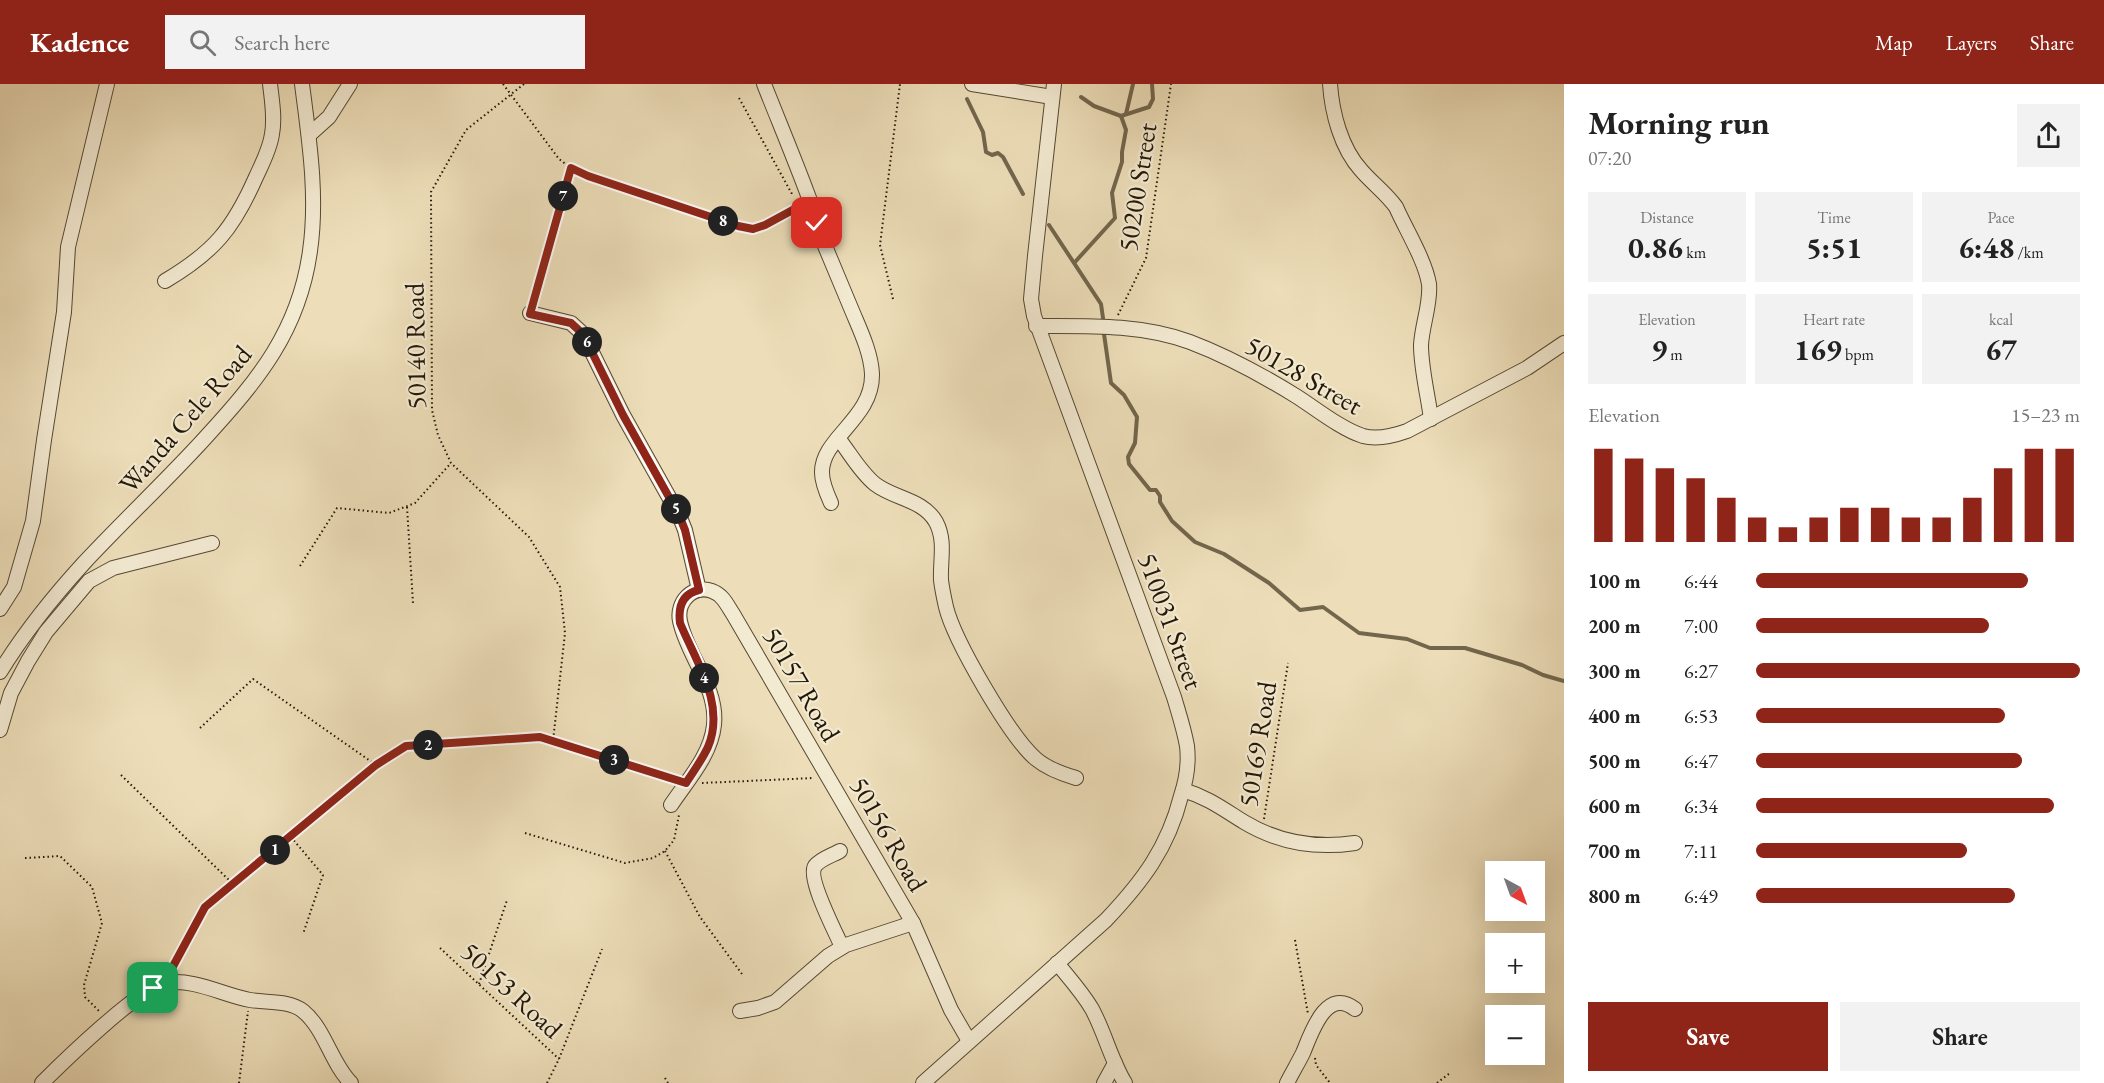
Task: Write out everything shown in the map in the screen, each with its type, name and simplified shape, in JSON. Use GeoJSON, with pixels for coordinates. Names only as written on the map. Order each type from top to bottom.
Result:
{"type":"FeatureCollection","features":[{"type":"Feature","properties":{"kind":"street"},"geometry":{"type":"LineString","coordinates":[[0,609],[14,587],[33,521],[64,312],[68,247],[107,84]]}},
{"type":"Feature","properties":{"kind":"street"},"geometry":{"type":"LineString","coordinates":[[165,281],[187,268],[216,245],[237,217],[261,167],[272,135],[273,111],[270,84]]}},
{"type":"Feature","properties":{"kind":"street","name":"Wanda Cele Road"},"geometry":{"type":"LineString","coordinates":[[0,672],[46,606],[244,395],[278,347],[294,311],[310,251],[313,218],[312,175],[302,84]]}},
{"type":"Feature","properties":{"kind":"street"},"geometry":{"type":"LineString","coordinates":[[309,135],[329,117],[350,84]]}},
{"type":"Feature","properties":{"kind":"street"},"geometry":{"type":"LineString","coordinates":[[764,84],[864,338],[872,374],[871,387],[863,406],[826,454],[822,473],[831,503]]}},
{"type":"Feature","properties":{"kind":"street"},"geometry":{"type":"LineString","coordinates":[[972,84],[1053,91]]}},
{"type":"Feature","properties":{"kind":"street"},"geometry":{"type":"LineString","coordinates":[[1330,84],[1331,101],[1338,126],[1354,161],[1390,199],[1429,284],[1421,345],[1431,419]]}},
{"type":"Feature","properties":{"kind":"street","name":"510031 Street"},"geometry":{"type":"LineString","coordinates":[[923,1083],[1106,920],[1134,891],[1159,855],[1175,822],[1187,770],[1187,748],[1182,721],[1036,326],[1031,299],[1053,91]]}},
{"type":"Feature","properties":{"kind":"street"},"geometry":{"type":"LineString","coordinates":[[530,314],[571,323],[583,334],[623,415],[679,515],[685,530],[699,590],[688,595],[681,604],[680,623],[709,692],[714,726],[707,749],[686,783],[676,805]]}},
{"type":"Feature","properties":{"kind":"street","name":"50128 Street"},"geometry":{"type":"LineString","coordinates":[[1036,326],[1113,326],[1156,333],[1189,342],[1245,366],[1351,430],[1362,436],[1373,438],[1394,435],[1431,419],[1527,368],[1564,343]]}},
{"type":"Feature","properties":{"kind":"street"},"geometry":{"type":"LineString","coordinates":[[838,438],[874,483],[920,506],[935,520],[943,545],[941,580],[947,609],[982,682],[1009,727],[1029,753],[1049,768],[1076,778]]}},
{"type":"Feature","properties":{"kind":"street"},"geometry":{"type":"LineString","coordinates":[[0,730],[11,693],[28,661],[46,632],[89,581],[113,568],[212,543]]}},
{"type":"Feature","properties":{"kind":"street","name":"50157 Road"},"geometry":{"type":"LineString","coordinates":[[699,590],[715,592],[722,597],[829,778]]}},
{"type":"Feature","properties":{"kind":"street","name":"50156 Road"},"geometry":{"type":"LineString","coordinates":[[829,778],[913,923],[951,1010],[969,1041]]}},
{"type":"Feature","properties":{"kind":"street"},"geometry":{"type":"LineString","coordinates":[[1183,790],[1203,796],[1262,831],[1306,845],[1321,847],[1355,843]]}},
{"type":"Feature","properties":{"kind":"street"},"geometry":{"type":"LineString","coordinates":[[840,851],[818,863],[813,873],[842,947]]}},
{"type":"Feature","properties":{"kind":"street"},"geometry":{"type":"LineString","coordinates":[[740,1011],[775,1002],[803,976],[842,947],[913,923]]}},
{"type":"Feature","properties":{"kind":"street"},"geometry":{"type":"LineString","coordinates":[[1057,963],[1079,989],[1092,1010],[1125,1083]]}},
{"type":"Feature","properties":{"kind":"street"},"geometry":{"type":"LineString","coordinates":[[42,1083],[89,1038],[143,995],[164,983],[196,985],[250,1000],[293,1006],[302,1011],[312,1022],[340,1070],[351,1083]]}},
{"type":"Feature","properties":{"kind":"street"},"geometry":{"type":"LineString","coordinates":[[1287,1083],[1321,1014],[1336,1004],[1344,1003],[1355,1009]]}},
{"type":"Feature","properties":{"kind":"street"},"geometry":{"type":"LineString","coordinates":[[1104,1083],[1114,1063]]}},
{"type":"Feature","properties":{"kind":"path"},"geometry":{"type":"LineString","coordinates":[[502,84],[559,159],[588,176],[753,229],[800,206]]}},
{"type":"Feature","properties":{"kind":"path","name":"50140 Road"},"geometry":{"type":"LineString","coordinates":[[524,84],[466,130],[431,192],[432,410],[438,435],[451,462],[529,537],[560,587],[566,633],[553,741]]}},
{"type":"Feature","properties":{"kind":"path"},"geometry":{"type":"LineString","coordinates":[[893,299],[880,245],[900,84]]}},
{"type":"Feature","properties":{"kind":"path","name":"50200 Street"},"geometry":{"type":"LineString","coordinates":[[1113,326],[1146,258],[1171,84]]}},
{"type":"Feature","properties":{"kind":"path"},"geometry":{"type":"LineString","coordinates":[[739,98],[794,196]]}},
{"type":"Feature","properties":{"kind":"path"},"geometry":{"type":"LineString","coordinates":[[530,314],[571,168]]}},
{"type":"Feature","properties":{"kind":"path"},"geometry":{"type":"LineString","coordinates":[[300,566],[337,508],[389,513],[408,507],[415,503],[451,462]]}},
{"type":"Feature","properties":{"kind":"path"},"geometry":{"type":"LineString","coordinates":[[408,507],[413,603]]}},
{"type":"Feature","properties":{"kind":"path","name":"50169 Road"},"geometry":{"type":"LineString","coordinates":[[1262,831],[1288,663]]}},
{"type":"Feature","properties":{"kind":"path"},"geometry":{"type":"LineString","coordinates":[[200,728],[253,679],[376,765]]}},
{"type":"Feature","properties":{"kind":"path","name":"50156 Road"},"geometry":{"type":"LineString","coordinates":[[164,983],[205,907],[376,765],[406,746],[540,737],[686,783],[829,778]]}},
{"type":"Feature","properties":{"kind":"path"},"geometry":{"type":"LineString","coordinates":[[121,775],[232,884]]}},
{"type":"Feature","properties":{"kind":"path"},"geometry":{"type":"LineString","coordinates":[[525,833],[625,862],[653,858],[665,851],[674,840],[676,805]]}},
{"type":"Feature","properties":{"kind":"path"},"geometry":{"type":"LineString","coordinates":[[291,837],[323,875],[303,934]]}},
{"type":"Feature","properties":{"kind":"path"},"geometry":{"type":"LineString","coordinates":[[665,851],[700,917],[742,974]]}},
{"type":"Feature","properties":{"kind":"path"},"geometry":{"type":"LineString","coordinates":[[25,858],[60,856],[92,887],[102,923],[84,985],[85,997],[110,1022]]}},
{"type":"Feature","properties":{"kind":"path"},"geometry":{"type":"LineString","coordinates":[[479,984],[507,900]]}},
{"type":"Feature","properties":{"kind":"path","name":"50153 Road"},"geometry":{"type":"LineString","coordinates":[[440,948],[560,1059]]}},
{"type":"Feature","properties":{"kind":"path"},"geometry":{"type":"LineString","coordinates":[[548,1083],[560,1059],[602,949]]}},
{"type":"Feature","properties":{"kind":"path"},"geometry":{"type":"LineString","coordinates":[[239,1083],[250,1000]]}},
{"type":"Feature","properties":{"kind":"path"},"geometry":{"type":"LineString","coordinates":[[1437,1083],[1450,1073]]}},
{"type":"Feature","properties":{"kind":"path"},"geometry":{"type":"LineString","coordinates":[[665,1078],[668,1083]]}},
{"type":"Feature","properties":{"kind":"waterway"},"geometry":{"type":"LineString","coordinates":[[1126,114],[1133,84]]}},
{"type":"Feature","properties":{"kind":"waterway"},"geometry":{"type":"LineString","coordinates":[[1121,116],[1149,107],[1153,99],[1152,84]]}},
{"type":"Feature","properties":{"kind":"waterway"},"geometry":{"type":"LineString","coordinates":[[1075,262],[1115,218],[1112,193],[1122,162],[1126,130],[1121,116],[1094,106],[1081,97]]}},
{"type":"Feature","properties":{"kind":"waterway"},"geometry":{"type":"LineString","coordinates":[[967,99],[983,132],[986,152],[992,155],[998,153],[1003,157],[1023,194]]}},
{"type":"Feature","properties":{"kind":"waterway"},"geometry":{"type":"LineString","coordinates":[[1049,225],[1101,304],[1103,318]]}},
{"type":"Feature","properties":{"kind":"waterway"},"geometry":{"type":"LineString","coordinates":[[1104,334],[1111,383],[1124,395],[1137,417],[1135,443],[1128,457],[1129,464],[1150,490],[1156,490],[1160,496],[1160,502],[1172,521],[1195,542],[1224,554],[1269,583],[1300,610],[1323,607],[1359,633],[1407,639],[1430,648],[1465,648],[1522,665],[1543,675],[1564,681]]}},
{"type":"Feature","properties":{"kind":"route"},"geometry":{"type":"LineString","coordinates":[[153,988],[164,983],[205,907],[376,765],[406,746],[540,737],[686,783],[707,749],[714,726],[714,716],[709,692],[680,623],[681,604],[688,595],[699,590],[685,530],[579,328],[571,323],[530,314],[571,168],[588,176],[738,226],[753,229],[800,206],[817,223]]}}]}
